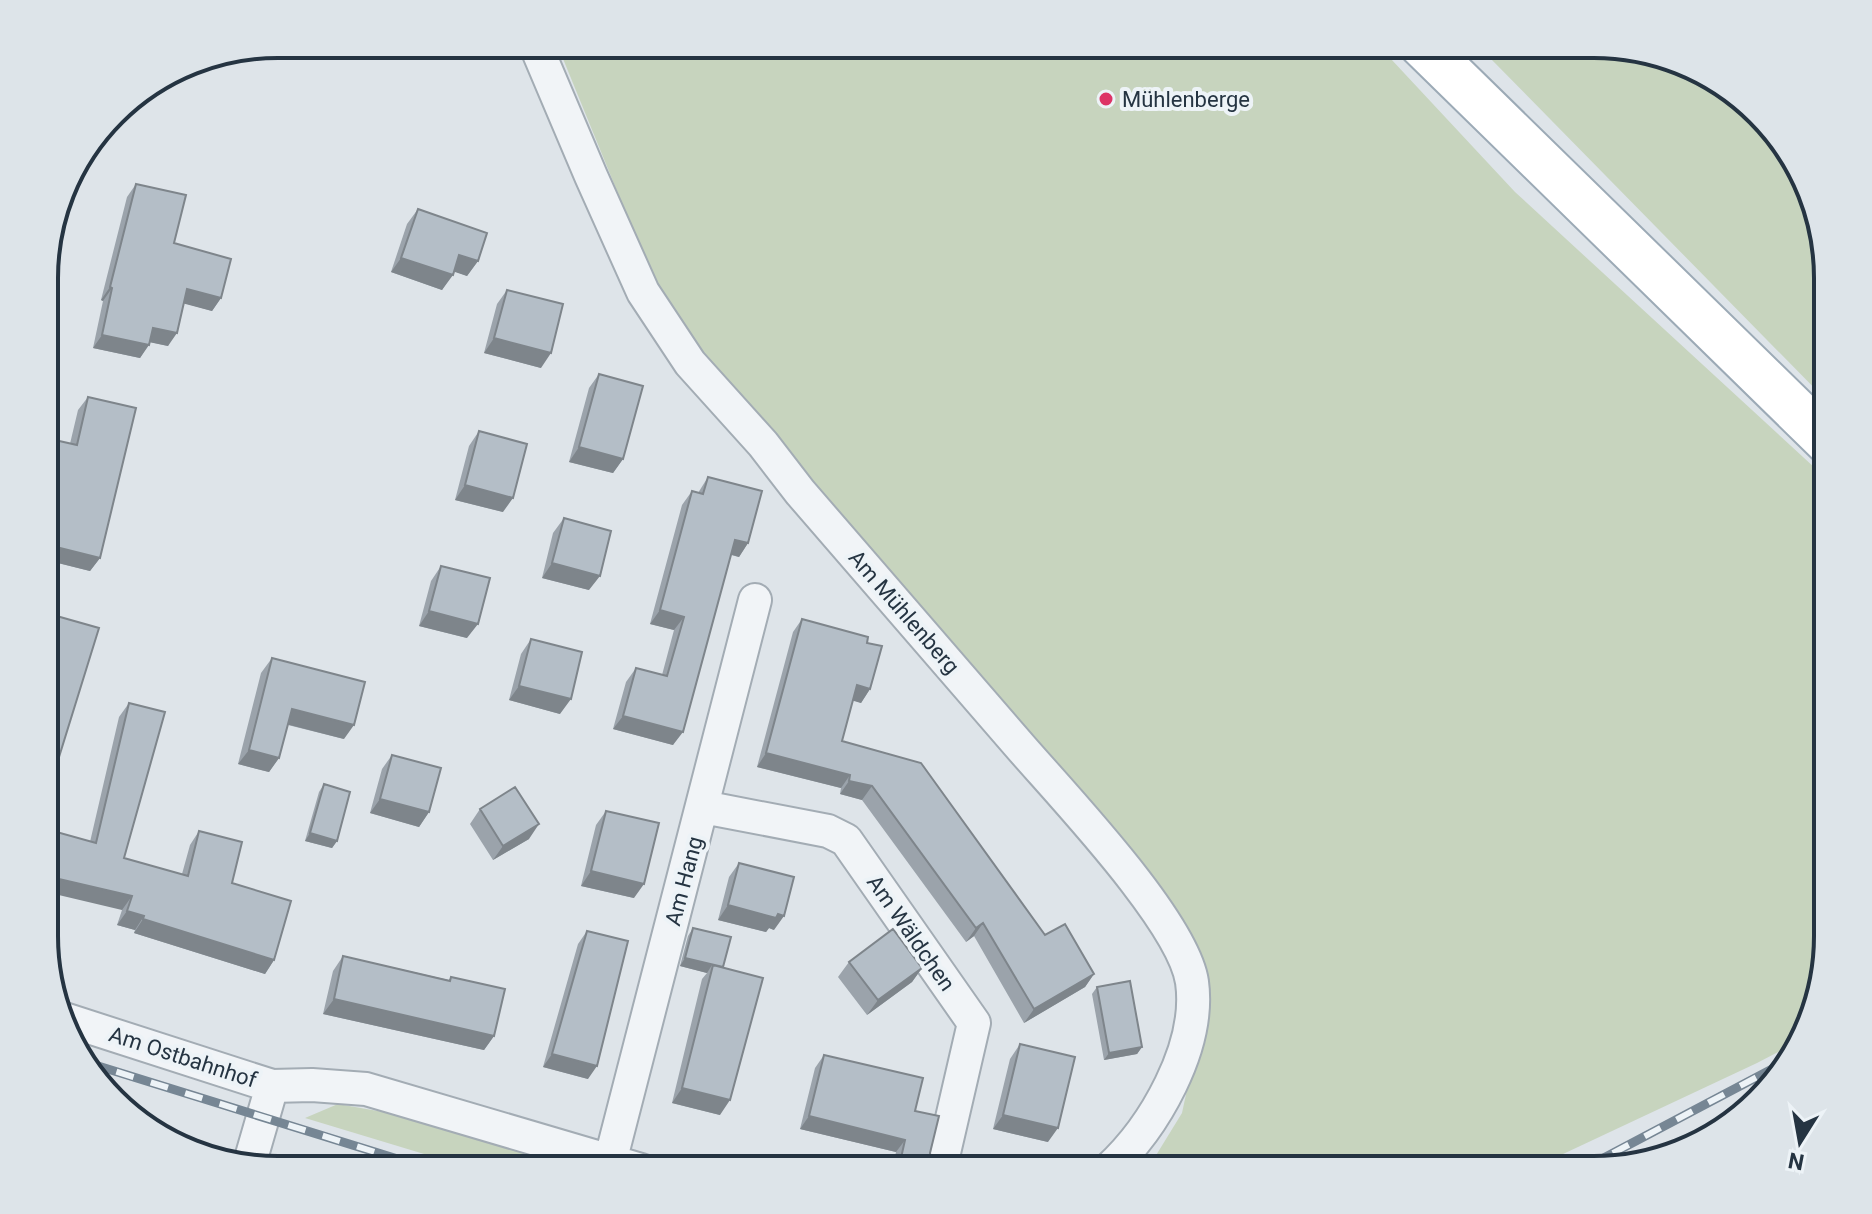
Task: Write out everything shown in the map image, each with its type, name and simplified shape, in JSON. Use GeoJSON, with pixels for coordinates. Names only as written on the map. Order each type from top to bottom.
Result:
{"type":"FeatureCollection","features":[{"type":"Feature","properties":{"kind":"main road"},"geometry":{"type":"LineString","coordinates":[[1435,58],[1814,428]]}},
{"type":"Feature","properties":{"kind":"street","name":"Am Mühlenberg"},"geometry":{"type":"LineString","coordinates":[[541,58],[643,292],[690,363],[763,444],[800,492],[1081,817],[1138,886],[1176,940],[1192,981],[1191,1018],[1180,1062],[1160,1103],[1134,1144],[1122,1156]]}},
{"type":"Feature","properties":{"kind":"street","name":"Am Hang"},"geometry":{"type":"LineString","coordinates":[[628,1156],[703,807],[755,600]]}},
{"type":"Feature","properties":{"kind":"street","name":"Am Wäldchen"},"geometry":{"type":"LineString","coordinates":[[703,807],[828,831],[846,840],[974,1023],[943,1156]]}},
{"type":"Feature","properties":{"kind":"street","name":"Am Ostbahnhof"},"geometry":{"type":"LineString","coordinates":[[76,1023],[272,1086],[252,1154]]}},
{"type":"Feature","properties":{"kind":"street"},"geometry":{"type":"LineString","coordinates":[[272,1086],[366,1089],[592,1156]]}},
{"type":"Feature","properties":{"kind":"green space"},"geometry":{"type":"Polygon","coordinates":[[[563,58],[1390,58],[1515,192],[1814,467],[1814,951],[1802,1007],[1782,1050],[1559,1156],[1156,1156],[1182,1113],[1209,987],[1178,928],[696,351],[657,289],[563,58]]]}},
{"type":"Feature","properties":{"kind":"green space"},"geometry":{"type":"Polygon","coordinates":[[[1594,58],[1651,65],[1692,81],[1716,95],[1760,133],[1791,180],[1810,235],[1814,263],[1814,388],[1491,59],[1594,58]]]}},
{"type":"Feature","properties":{"kind":"green space"},"geometry":{"type":"Polygon","coordinates":[[[338,1104],[406,1116],[540,1156],[431,1156],[305,1118],[338,1104]]]}},
{"type":"Feature","properties":{"kind":"building"},"geometry":{"type":"Polygon","coordinates":[[[136,184],[186,195],[174,243],[231,259],[221,298],[187,289],[177,333],[153,328],[149,345],[102,335],[110,287],[136,184]]]}},
{"type":"Feature","properties":{"kind":"building"},"geometry":{"type":"Polygon","coordinates":[[[418,209],[487,233],[478,261],[459,255],[453,275],[401,258],[418,209]]]}},
{"type":"Feature","properties":{"kind":"building"},"geometry":{"type":"Polygon","coordinates":[[[507,290],[563,304],[551,353],[494,338],[507,290]]]}},
{"type":"Feature","properties":{"kind":"building"},"geometry":{"type":"Polygon","coordinates":[[[599,374],[643,386],[623,459],[579,447],[599,374]]]}},
{"type":"Feature","properties":{"kind":"building"},"geometry":{"type":"Polygon","coordinates":[[[88,397],[136,408],[100,558],[58,548],[58,441],[77,445],[88,397]]]}},
{"type":"Feature","properties":{"kind":"building"},"geometry":{"type":"Polygon","coordinates":[[[479,431],[527,444],[513,498],[465,485],[479,431]]]}},
{"type":"Feature","properties":{"kind":"building"},"geometry":{"type":"Polygon","coordinates":[[[708,477],[762,491],[748,543],[735,540],[683,732],[623,716],[636,668],[667,676],[684,617],[660,610],[692,491],[703,494],[708,477]]]}},
{"type":"Feature","properties":{"kind":"building"},"geometry":{"type":"Polygon","coordinates":[[[564,518],[611,531],[600,576],[552,563],[564,518]]]}},
{"type":"Feature","properties":{"kind":"building"},"geometry":{"type":"Polygon","coordinates":[[[441,566],[490,578],[478,624],[429,611],[441,566]]]}},
{"type":"Feature","properties":{"kind":"building"},"geometry":{"type":"Polygon","coordinates":[[[58,616],[99,628],[58,760],[58,616]]]}},
{"type":"Feature","properties":{"kind":"building"},"geometry":{"type":"Polygon","coordinates":[[[802,619],[868,637],[867,643],[882,646],[870,689],[857,685],[842,741],[921,763],[1045,935],[1065,924],[1094,974],[1034,1009],[983,923],[976,928],[872,786],[849,781],[850,775],[766,753],[802,619]]]}},
{"type":"Feature","properties":{"kind":"building"},"geometry":{"type":"Polygon","coordinates":[[[531,639],[582,652],[571,699],[519,686],[531,639]]]}},
{"type":"Feature","properties":{"kind":"building"},"geometry":{"type":"Polygon","coordinates":[[[272,658],[365,682],[354,725],[292,709],[279,758],[249,750],[272,658]]]}},
{"type":"Feature","properties":{"kind":"building"},"geometry":{"type":"Polygon","coordinates":[[[129,703],[165,712],[124,858],[188,876],[199,831],[242,842],[232,883],[291,901],[274,960],[143,919],[144,916],[127,911],[132,896],[58,879],[58,832],[96,843],[129,703]]]}},
{"type":"Feature","properties":{"kind":"building"},"geometry":{"type":"Polygon","coordinates":[[[392,755],[441,768],[429,812],[380,799],[392,755]]]}},
{"type":"Feature","properties":{"kind":"building"},"geometry":{"type":"Polygon","coordinates":[[[324,784],[350,792],[337,841],[310,833],[324,784]]]}},
{"type":"Feature","properties":{"kind":"building"},"geometry":{"type":"Polygon","coordinates":[[[515,787],[539,824],[503,846],[480,809],[515,787]]]}},
{"type":"Feature","properties":{"kind":"building"},"geometry":{"type":"Polygon","coordinates":[[[606,811],[659,823],[644,884],[591,871],[606,811]]]}},
{"type":"Feature","properties":{"kind":"building"},"geometry":{"type":"Polygon","coordinates":[[[739,863],[794,877],[784,916],[778,914],[776,918],[728,905],[739,863]]]}},
{"type":"Feature","properties":{"kind":"building"},"geometry":{"type":"Polygon","coordinates":[[[693,928],[731,937],[723,967],[685,958],[693,928]]]}},
{"type":"Feature","properties":{"kind":"building"},"geometry":{"type":"Polygon","coordinates":[[[893,929],[922,968],[878,1000],[849,962],[893,929]]]}},
{"type":"Feature","properties":{"kind":"building"},"geometry":{"type":"Polygon","coordinates":[[[587,931],[628,941],[597,1066],[552,1054],[587,931]]]}},
{"type":"Feature","properties":{"kind":"building"},"geometry":{"type":"Polygon","coordinates":[[[343,956],[450,981],[451,977],[505,989],[494,1036],[334,999],[343,956]]]}},
{"type":"Feature","properties":{"kind":"building"},"geometry":{"type":"Polygon","coordinates":[[[713,965],[763,978],[730,1100],[682,1088],[713,965]]]}},
{"type":"Feature","properties":{"kind":"building"},"geometry":{"type":"Polygon","coordinates":[[[1130,981],[1142,1047],[1109,1053],[1097,987],[1130,981]]]}},
{"type":"Feature","properties":{"kind":"building"},"geometry":{"type":"Polygon","coordinates":[[[1020,1044],[1075,1057],[1058,1128],[1003,1115],[1020,1044]]]}},
{"type":"Feature","properties":{"kind":"building"},"geometry":{"type":"Polygon","coordinates":[[[824,1055],[923,1078],[915,1111],[939,1116],[930,1156],[901,1156],[905,1140],[809,1116],[824,1055]]]}},
{"type":"Feature","properties":{"kind":"railway"},"geometry":{"type":"LineString","coordinates":[[101,1067],[388,1156]]}},
{"type":"Feature","properties":{"kind":"railway"},"geometry":{"type":"LineString","coordinates":[[1607,1156],[1767,1072]]}},
{"type":"Feature","properties":{"kind":"place","name":"Mühlenberge"},"geometry":{"type":"Point","coordinates":[1106,99]}}]}
